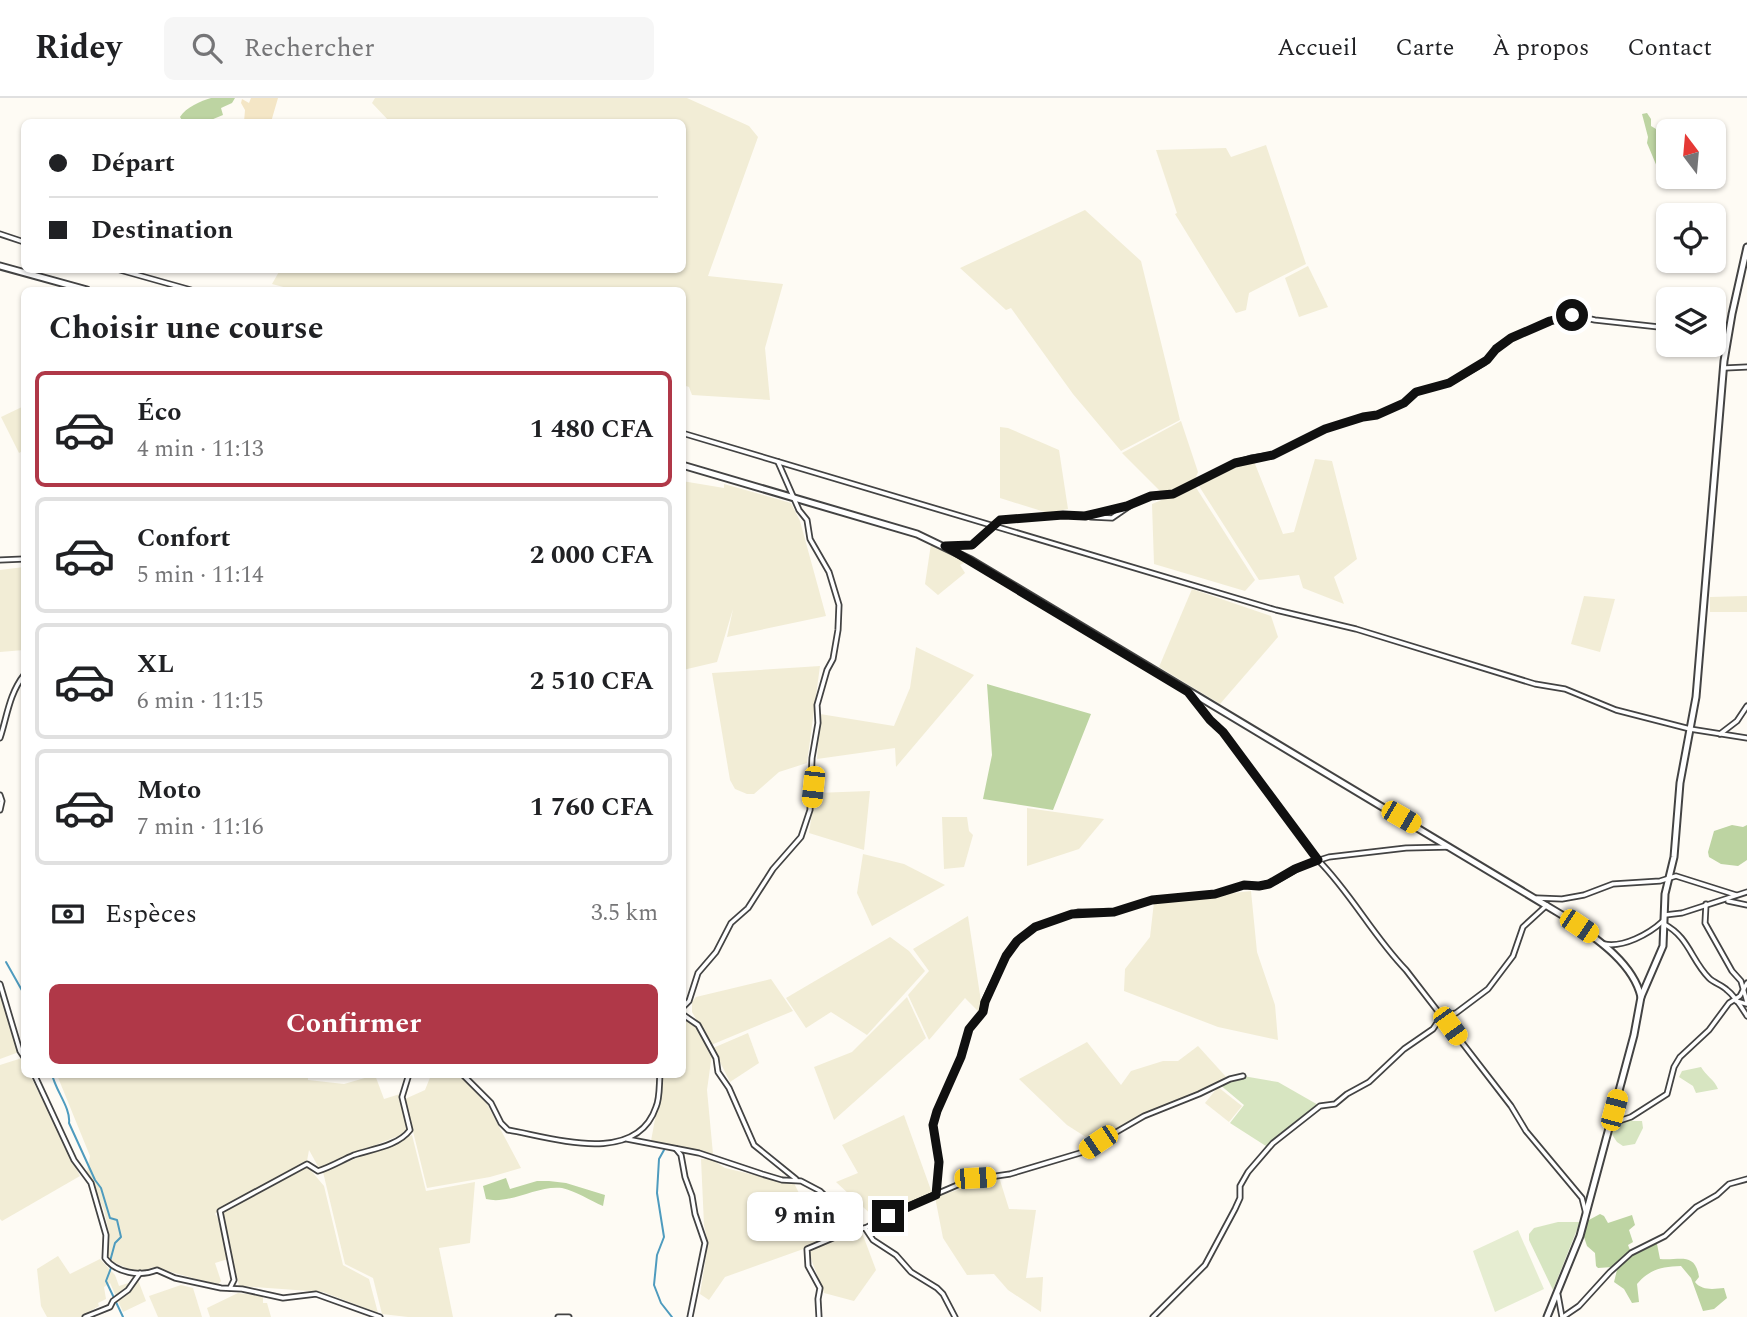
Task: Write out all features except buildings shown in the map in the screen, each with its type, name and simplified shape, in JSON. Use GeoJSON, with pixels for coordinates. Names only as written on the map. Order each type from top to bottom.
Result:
{"type":"FeatureCollection","features":[{"type":"Feature","properties":{"kind":"street"},"geometry":{"type":"LineString","coordinates":[[0,234],[21,241]]}},
{"type":"Feature","properties":{"kind":"street"},"geometry":{"type":"LineString","coordinates":[[1726,348],[1747,247]]}},
{"type":"Feature","properties":{"kind":"street"},"geometry":{"type":"LineString","coordinates":[[0,266],[21,272]]}},
{"type":"Feature","properties":{"kind":"street"},"geometry":{"type":"LineString","coordinates":[[25,273],[76,287]]}},
{"type":"Feature","properties":{"kind":"street"},"geometry":{"type":"LineString","coordinates":[[131,273],[180,287]]}},
{"type":"Feature","properties":{"kind":"street"},"geometry":{"type":"LineString","coordinates":[[945,546],[972,545],[1000,520],[1027,517],[1112,518],[1151,496],[1173,494],[1235,463],[1288,450],[1325,429],[1377,415],[1404,403],[1416,392],[1449,383],[1487,360],[1511,338],[1550,321],[1572,315],[1656,327]]}},
{"type":"Feature","properties":{"kind":"street"},"geometry":{"type":"LineString","coordinates":[[1547,1317],[1586,1215],[1634,1035],[1640,997],[1663,946],[1667,879],[1674,857],[1681,783],[1696,698],[1725,357]]}},
{"type":"Feature","properties":{"kind":"street"},"geometry":{"type":"LineString","coordinates":[[1724,368],[1747,368]]}},
{"type":"Feature","properties":{"kind":"street"},"geometry":{"type":"LineString","coordinates":[[686,434],[1276,610],[1356,629],[1535,684],[1565,689],[1616,710],[1718,735],[1731,734],[1747,738]]}},
{"type":"Feature","properties":{"kind":"street"},"geometry":{"type":"LineString","coordinates":[[686,1004],[690,1001],[698,974],[716,952],[731,923],[748,908],[773,869],[801,837],[810,810],[812,758],[818,723],[817,705],[833,659],[839,605],[829,572],[810,539],[807,520],[799,510],[778,462]]}},
{"type":"Feature","properties":{"kind":"street"},"geometry":{"type":"LineString","coordinates":[[686,466],[917,534],[945,546],[1547,905],[1601,943],[1633,976],[1640,997]]}},
{"type":"Feature","properties":{"kind":"street"},"geometry":{"type":"LineString","coordinates":[[1085,516],[1133,504]]}},
{"type":"Feature","properties":{"kind":"street"},"geometry":{"type":"LineString","coordinates":[[1,559],[21,559]]}},
{"type":"Feature","properties":{"kind":"street"},"geometry":{"type":"LineString","coordinates":[[0,738],[10,702],[21,680]]}},
{"type":"Feature","properties":{"kind":"street"},"geometry":{"type":"LineString","coordinates":[[1188,692],[1223,732],[1318,860],[1491,1079],[1526,1131],[1581,1198],[1586,1215]]}},
{"type":"Feature","properties":{"kind":"street"},"geometry":{"type":"LineString","coordinates":[[1718,735],[1737,721],[1747,706]]}},
{"type":"Feature","properties":{"kind":"street"},"geometry":{"type":"LineString","coordinates":[[0,795],[0,810]]}},
{"type":"Feature","properties":{"kind":"street"},"geometry":{"type":"LineString","coordinates":[[936,1195],[939,1162],[933,1125],[937,1111],[961,1057],[969,1029],[983,1012],[1006,956],[1017,941],[1035,927],[1072,914],[1114,912],[1152,900],[1215,894],[1244,885],[1269,884],[1295,869],[1329,857],[1406,848],[1451,847]]}},
{"type":"Feature","properties":{"kind":"street"},"geometry":{"type":"LineString","coordinates":[[1535,898],[1562,899],[1584,895],[1613,884],[1682,876],[1701,885],[1736,895]]}},
{"type":"Feature","properties":{"kind":"street"},"geometry":{"type":"LineString","coordinates":[[1601,943],[1612,945],[1644,935],[1664,919],[1747,892]]}},
{"type":"Feature","properties":{"kind":"street"},"geometry":{"type":"LineString","coordinates":[[1726,900],[1747,905]]}},
{"type":"Feature","properties":{"kind":"street"},"geometry":{"type":"LineString","coordinates":[[1706,904],[1705,923],[1746,986],[1747,1003],[1735,1001]]}},
{"type":"Feature","properties":{"kind":"street"},"geometry":{"type":"LineString","coordinates":[[1153,1317],[1205,1265],[1240,1198],[1240,1186],[1248,1172],[1273,1143],[1320,1106],[1339,1102],[1347,1094],[1369,1082],[1404,1049],[1433,1029],[1441,1017],[1456,1013],[1488,989],[1513,956],[1523,927],[1547,905]]}},
{"type":"Feature","properties":{"kind":"street"},"geometry":{"type":"LineString","coordinates":[[1664,919],[1688,946],[1708,977],[1727,989],[1747,1016]]}},
{"type":"Feature","properties":{"kind":"street"},"geometry":{"type":"LineString","coordinates":[[0,984],[21,1052]]}},
{"type":"Feature","properties":{"kind":"street"},"geometry":{"type":"LineString","coordinates":[[1610,1126],[1631,1117],[1667,1094],[1674,1067],[1680,1057],[1709,1030],[1746,986]]}},
{"type":"Feature","properties":{"kind":"street"},"geometry":{"type":"LineString","coordinates":[[686,1017],[698,1025],[716,1058],[719,1072],[754,1144],[796,1179],[820,1191],[846,1216],[854,1229]]}},
{"type":"Feature","properties":{"kind":"street"},"geometry":{"type":"LineString","coordinates":[[819,1317],[820,1288],[808,1266],[807,1249],[854,1229],[864,1228],[969,1180],[1010,1174],[1080,1153],[1144,1116],[1242,1076]]}},
{"type":"Feature","properties":{"kind":"street"},"geometry":{"type":"LineString","coordinates":[[35,1078],[74,1160],[91,1183],[106,1235],[107,1261],[120,1269],[140,1273],[157,1270],[191,1283],[242,1289],[283,1298],[316,1294],[380,1317]]}},
{"type":"Feature","properties":{"kind":"street"},"geometry":{"type":"LineString","coordinates":[[229,1289],[234,1280],[220,1211],[307,1164],[318,1171],[354,1155],[392,1143],[408,1134],[410,1130],[402,1097],[408,1078]]}},
{"type":"Feature","properties":{"kind":"street"},"geometry":{"type":"LineString","coordinates":[[466,1078],[491,1103],[501,1124],[508,1130],[567,1143],[607,1143],[627,1139],[699,1153],[782,1180],[796,1179]]}},
{"type":"Feature","properties":{"kind":"street"},"geometry":{"type":"LineString","coordinates":[[627,1139],[643,1127],[656,1108],[660,1078]]}},
{"type":"Feature","properties":{"kind":"street"},"geometry":{"type":"LineString","coordinates":[[676,1149],[681,1155],[695,1214],[705,1242],[690,1317]]}},
{"type":"Feature","properties":{"kind":"street"},"geometry":{"type":"LineString","coordinates":[[1557,1292],[1563,1317],[1579,1306],[1631,1253],[1665,1236],[1696,1207],[1717,1195],[1729,1184],[1747,1179]]}},
{"type":"Feature","properties":{"kind":"street"},"geometry":{"type":"LineString","coordinates":[[864,1228],[873,1240],[896,1255],[911,1272],[937,1288],[955,1317]]}},
{"type":"Feature","properties":{"kind":"street"},"geometry":{"type":"LineString","coordinates":[[85,1317],[110,1307],[113,1301],[128,1290],[140,1273]]}},
{"type":"Feature","properties":{"kind":"street"},"geometry":{"type":"LineString","coordinates":[[558,1317],[569,1317]]}},
{"type":"Feature","properties":{"kind":"shaded area"},"geometry":{"type":"Polygon","coordinates":[[[375,98],[687,98],[749,126],[758,137],[708,276],[783,284],[765,348],[770,400],[692,395],[686,386],[686,287],[284,287],[272,284],[278,273],[686,273],[686,119],[387,119],[372,103],[375,98]]]}},
{"type":"Feature","properties":{"kind":"shaded area"},"geometry":{"type":"Polygon","coordinates":[[[1266,145],[1306,264],[1249,293],[1246,310],[1236,313],[1175,214],[1177,213],[1156,150],[1226,148],[1231,157],[1266,145]]]}},
{"type":"Feature","properties":{"kind":"shaded area"},"geometry":{"type":"Polygon","coordinates":[[[1085,210],[1141,261],[1180,420],[1121,451],[1073,394],[1011,308],[1006,310],[960,268],[1085,210]]]}},
{"type":"Feature","properties":{"kind":"shaded area"},"geometry":{"type":"Polygon","coordinates":[[[1308,266],[1328,307],[1299,317],[1285,278],[1308,266]]]}},
{"type":"Feature","properties":{"kind":"shaded area"},"geometry":{"type":"Polygon","coordinates":[[[21,407],[19,453],[1,417],[21,407]]]}},
{"type":"Feature","properties":{"kind":"shaded area"},"geometry":{"type":"Polygon","coordinates":[[[1181,421],[1198,472],[1194,482],[1162,493],[1122,453],[1181,421]]]}},
{"type":"Feature","properties":{"kind":"shaded area"},"geometry":{"type":"Polygon","coordinates":[[[1000,427],[1059,450],[1068,509],[1048,513],[1000,498],[1000,427]]]}},
{"type":"Feature","properties":{"kind":"shaded area"},"geometry":{"type":"Polygon","coordinates":[[[1253,459],[1283,534],[1294,532],[1315,459],[1332,461],[1357,559],[1334,577],[1344,604],[1303,588],[1299,575],[1259,580],[1197,483],[1253,459]]]}},
{"type":"Feature","properties":{"kind":"shaded area"},"geometry":{"type":"Polygon","coordinates":[[[686,482],[724,488],[724,484],[791,503],[800,521],[826,616],[727,637],[733,609],[717,662],[686,669],[686,482]]]}},
{"type":"Feature","properties":{"kind":"shaded area"},"geometry":{"type":"Polygon","coordinates":[[[1195,486],[1255,580],[1245,591],[1154,564],[1152,504],[1195,486]]]}},
{"type":"Feature","properties":{"kind":"shaded area"},"geometry":{"type":"Polygon","coordinates":[[[931,544],[966,562],[960,565],[965,573],[938,595],[925,584],[931,544]]]}},
{"type":"Feature","properties":{"kind":"shaded area"},"geometry":{"type":"Polygon","coordinates":[[[21,567],[21,650],[0,652],[0,570],[21,567]]]}},
{"type":"Feature","properties":{"kind":"shaded area"},"geometry":{"type":"Polygon","coordinates":[[[1192,589],[1271,616],[1278,637],[1220,704],[1159,667],[1192,589]]]}},
{"type":"Feature","properties":{"kind":"shaded area"},"geometry":{"type":"Polygon","coordinates":[[[1584,596],[1615,599],[1600,652],[1571,644],[1584,596]]]}},
{"type":"Feature","properties":{"kind":"shaded area"},"geometry":{"type":"Polygon","coordinates":[[[1747,596],[1747,612],[1710,612],[1710,597],[1747,596]]]}},
{"type":"Feature","properties":{"kind":"shaded area"},"geometry":{"type":"Polygon","coordinates":[[[916,647],[974,675],[896,767],[895,748],[817,759],[820,714],[894,726],[910,688],[916,647]]]}},
{"type":"Feature","properties":{"kind":"shaded area"},"geometry":{"type":"Polygon","coordinates":[[[820,666],[807,763],[779,772],[754,794],[735,789],[730,780],[712,673],[820,666]]]}},
{"type":"Feature","properties":{"kind":"shaded area"},"geometry":{"type":"Polygon","coordinates":[[[870,791],[864,850],[809,833],[815,793],[870,791]]]}},
{"type":"Feature","properties":{"kind":"shaded area"},"geometry":{"type":"Polygon","coordinates":[[[1027,808],[1104,819],[1079,849],[1027,866],[1027,808]]]}},
{"type":"Feature","properties":{"kind":"shaded area"},"geometry":{"type":"Polygon","coordinates":[[[942,817],[967,817],[969,831],[973,835],[964,867],[944,869],[942,817]]]}},
{"type":"Feature","properties":{"kind":"shaded area"},"geometry":{"type":"Polygon","coordinates":[[[863,854],[904,864],[945,885],[872,926],[857,893],[863,854]]]}},
{"type":"Feature","properties":{"kind":"shaded area"},"geometry":{"type":"Polygon","coordinates":[[[1251,891],[1257,952],[1275,1005],[1278,1040],[1218,1027],[1124,991],[1125,969],[1150,937],[1154,902],[1251,891]]]}},
{"type":"Feature","properties":{"kind":"shaded area"},"geometry":{"type":"Polygon","coordinates":[[[968,916],[982,1008],[979,1012],[965,998],[929,1040],[908,995],[929,971],[913,949],[968,916]]]}},
{"type":"Feature","properties":{"kind":"shaded area"},"geometry":{"type":"Polygon","coordinates":[[[890,937],[909,951],[925,971],[867,1035],[831,1012],[806,1028],[786,998],[890,937]]]}},
{"type":"Feature","properties":{"kind":"shaded area"},"geometry":{"type":"Polygon","coordinates":[[[771,979],[793,1011],[711,1045],[692,1012],[692,1002],[696,997],[771,979]]]}},
{"type":"Feature","properties":{"kind":"shaded area"},"geometry":{"type":"Polygon","coordinates":[[[0,989],[19,1052],[0,1059],[0,989]]]}},
{"type":"Feature","properties":{"kind":"shaded area"},"geometry":{"type":"Polygon","coordinates":[[[907,997],[926,1038],[834,1120],[814,1067],[852,1052],[907,997]]]}},
{"type":"Feature","properties":{"kind":"shaded area"},"geometry":{"type":"Polygon","coordinates":[[[686,1018],[696,1026],[712,1054],[707,1090],[713,1154],[651,1141],[662,1078],[686,1078],[686,1018]]]}},
{"type":"Feature","properties":{"kind":"shaded area"},"geometry":{"type":"Polygon","coordinates":[[[748,1033],[759,1063],[730,1082],[713,1048],[748,1033]]]}},
{"type":"Feature","properties":{"kind":"shaded area"},"geometry":{"type":"Polygon","coordinates":[[[1087,1042],[1121,1085],[1131,1071],[1163,1061],[1178,1061],[1198,1046],[1227,1078],[1092,1141],[1067,1125],[1019,1079],[1087,1042]]]}},
{"type":"Feature","properties":{"kind":"shaded area"},"geometry":{"type":"Polygon","coordinates":[[[21,1058],[21,1078],[31,1078],[80,1176],[2,1221],[0,1219],[0,1065],[21,1058]]]}},
{"type":"Feature","properties":{"kind":"shaded area"},"geometry":{"type":"Polygon","coordinates":[[[58,1078],[308,1078],[344,1084],[365,1078],[376,1078],[384,1099],[400,1094],[408,1132],[319,1168],[309,1150],[307,1161],[218,1211],[215,1214],[228,1259],[215,1263],[221,1281],[218,1285],[153,1267],[144,1271],[133,1271],[107,1259],[109,1233],[104,1210],[87,1172],[90,1156],[58,1078]]]}},
{"type":"Feature","properties":{"kind":"shaded area"},"geometry":{"type":"Polygon","coordinates":[[[430,1078],[462,1078],[487,1104],[521,1168],[490,1177],[427,1188],[405,1099],[425,1090],[430,1078]]]}},
{"type":"Feature","properties":{"kind":"shaded area"},"geometry":{"type":"Polygon","coordinates":[[[1218,1087],[1242,1106],[1229,1122],[1205,1103],[1218,1087]]]}},
{"type":"Feature","properties":{"kind":"shaded area"},"geometry":{"type":"Polygon","coordinates":[[[904,1115],[932,1193],[876,1219],[836,1182],[858,1173],[842,1145],[904,1115]]]}},
{"type":"Feature","properties":{"kind":"shaded area"},"geometry":{"type":"Polygon","coordinates":[[[412,1135],[426,1191],[475,1182],[470,1243],[439,1248],[453,1317],[382,1314],[373,1278],[345,1264],[323,1172],[412,1135]]]}},
{"type":"Feature","properties":{"kind":"shaded area"},"geometry":{"type":"Polygon","coordinates":[[[701,1159],[711,1159],[725,1168],[780,1181],[793,1181],[823,1242],[725,1277],[709,1300],[700,1294],[708,1244],[704,1225],[701,1159]]]}},
{"type":"Feature","properties":{"kind":"shaded area"},"geometry":{"type":"Polygon","coordinates":[[[308,1167],[324,1186],[343,1265],[369,1279],[378,1313],[323,1292],[239,1286],[221,1213],[308,1167]]]}},
{"type":"Feature","properties":{"kind":"shaded area"},"geometry":{"type":"Polygon","coordinates":[[[999,1177],[1009,1209],[1036,1210],[1026,1278],[1043,1277],[1041,1312],[1008,1290],[994,1274],[967,1275],[943,1238],[935,1197],[999,1177]]]}},
{"type":"Feature","properties":{"kind":"shaded area"},"geometry":{"type":"Polygon","coordinates":[[[861,1230],[876,1270],[854,1301],[824,1293],[808,1251],[861,1230]]]}},
{"type":"Feature","properties":{"kind":"shaded area"},"geometry":{"type":"Polygon","coordinates":[[[58,1256],[70,1274],[100,1259],[115,1275],[119,1286],[138,1280],[146,1301],[123,1312],[110,1283],[104,1287],[106,1299],[81,1317],[47,1317],[41,1306],[37,1269],[58,1256]]]}},
{"type":"Feature","properties":{"kind":"shaded area"},"geometry":{"type":"Polygon","coordinates":[[[181,1285],[193,1288],[202,1317],[158,1317],[149,1296],[181,1285]]]}},
{"type":"Feature","properties":{"kind":"shaded area"},"geometry":{"type":"Polygon","coordinates":[[[238,1293],[263,1296],[263,1303],[267,1303],[271,1317],[210,1317],[207,1308],[238,1293]]]}},
{"type":"Feature","properties":{"kind":"green space"},"geometry":{"type":"Polygon","coordinates":[[[211,98],[235,98],[232,103],[221,108],[223,115],[213,119],[181,119],[186,110],[211,98]]]}},
{"type":"Feature","properties":{"kind":"green space"},"geometry":{"type":"Polygon","coordinates":[[[1647,113],[1651,126],[1656,129],[1656,164],[1647,143],[1642,114],[1647,113]]]}},
{"type":"Feature","properties":{"kind":"green space"},"geometry":{"type":"Polygon","coordinates":[[[987,684],[1091,714],[1053,810],[983,799],[992,755],[987,684]]]}},
{"type":"Feature","properties":{"kind":"green space"},"geometry":{"type":"Polygon","coordinates":[[[1732,825],[1747,825],[1747,860],[1738,866],[1721,864],[1709,857],[1708,852],[1714,831],[1732,825]]]}},
{"type":"Feature","properties":{"kind":"green space"},"geometry":{"type":"Polygon","coordinates":[[[1701,1067],[1718,1089],[1696,1093],[1693,1086],[1679,1077],[1682,1071],[1701,1067]]]}},
{"type":"Feature","properties":{"kind":"green space"},"geometry":{"type":"Polygon","coordinates":[[[1243,1076],[1278,1082],[1320,1106],[1269,1148],[1230,1123],[1244,1105],[1219,1084],[1243,1076]]]}},
{"type":"Feature","properties":{"kind":"green space"},"geometry":{"type":"Polygon","coordinates":[[[1631,1117],[1632,1121],[1642,1121],[1643,1128],[1635,1144],[1623,1146],[1609,1130],[1610,1126],[1631,1117]]]}},
{"type":"Feature","properties":{"kind":"green space"},"geometry":{"type":"Polygon","coordinates":[[[506,1178],[510,1189],[537,1181],[566,1183],[605,1195],[603,1206],[562,1188],[543,1189],[504,1199],[486,1199],[483,1186],[506,1178]]]}},
{"type":"Feature","properties":{"kind":"green space"},"geometry":{"type":"Polygon","coordinates":[[[1600,1214],[1608,1223],[1632,1215],[1635,1225],[1629,1230],[1633,1242],[1628,1245],[1631,1253],[1653,1243],[1657,1244],[1660,1259],[1690,1260],[1699,1277],[1695,1282],[1705,1288],[1724,1288],[1727,1298],[1714,1309],[1703,1311],[1691,1278],[1681,1266],[1662,1268],[1647,1275],[1637,1284],[1639,1302],[1632,1303],[1624,1289],[1614,1282],[1617,1270],[1613,1267],[1598,1268],[1595,1253],[1587,1246],[1583,1234],[1587,1221],[1600,1214]]]}},
{"type":"Feature","properties":{"kind":"green space"},"geometry":{"type":"Polygon","coordinates":[[[1558,1222],[1580,1222],[1553,1290],[1529,1240],[1529,1234],[1534,1228],[1558,1222]]]}},
{"type":"Feature","properties":{"kind":"green space"},"geometry":{"type":"Polygon","coordinates":[[[1518,1230],[1544,1289],[1495,1312],[1473,1251],[1518,1230]]]}},
{"type":"Feature","properties":{"kind":"sand"},"geometry":{"type":"Polygon","coordinates":[[[251,98],[278,98],[272,119],[244,119],[242,99],[249,103],[251,98]]]}},
{"type":"Feature","properties":{"kind":"waterway"},"geometry":{"type":"LineString","coordinates":[[6,962],[21,989]]}},
{"type":"Feature","properties":{"kind":"waterway"},"geometry":{"type":"LineString","coordinates":[[53,1078],[68,1111],[69,1123],[101,1188],[110,1218],[117,1220],[121,1237],[115,1243],[106,1281],[123,1317]]}},
{"type":"Feature","properties":{"kind":"waterway"},"geometry":{"type":"LineString","coordinates":[[664,1150],[659,1159],[657,1193],[664,1237],[657,1255],[654,1285],[661,1303],[672,1317]]}},
{"type":"Feature","properties":{"kind":"route"},"geometry":{"type":"LineString","coordinates":[[888,1216],[936,1195],[939,1162],[933,1125],[937,1111],[961,1057],[969,1029],[983,1012],[1006,956],[1017,941],[1035,927],[1078,912],[1114,912],[1139,902],[1215,894],[1244,885],[1269,884],[1318,860],[1223,732],[1188,692],[945,546],[972,545],[1000,520],[1085,516],[1127,506],[1151,496],[1173,494],[1235,463],[1288,450],[1325,429],[1377,415],[1404,403],[1424,388],[1449,383],[1487,360],[1511,338],[1550,321],[1572,315]]}}]}
